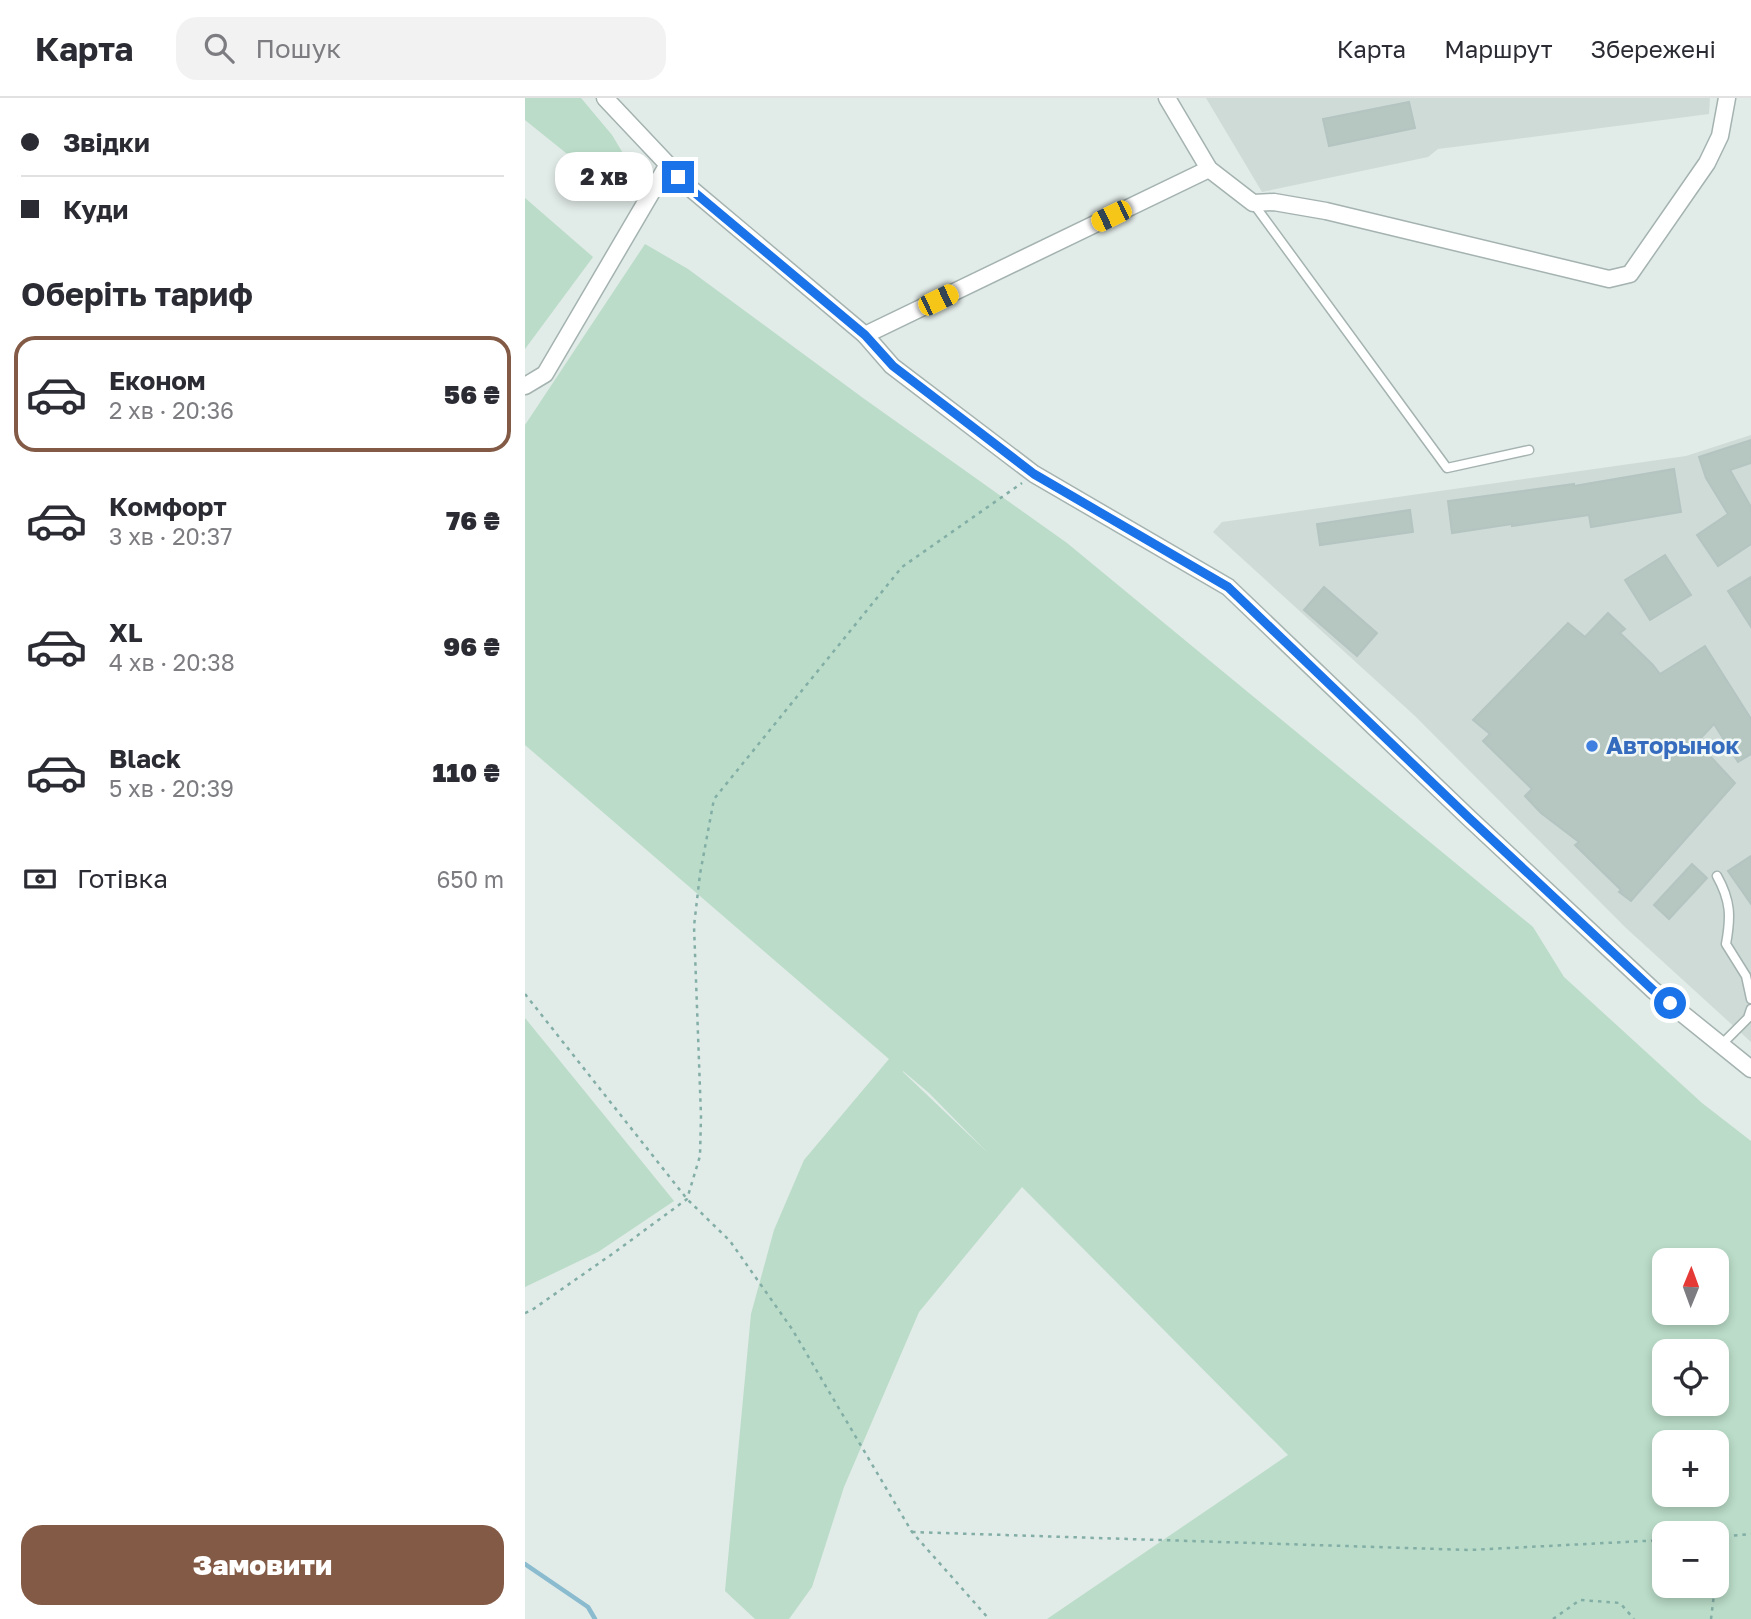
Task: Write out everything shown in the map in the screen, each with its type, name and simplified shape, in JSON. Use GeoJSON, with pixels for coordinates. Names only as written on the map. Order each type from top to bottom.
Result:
{"type":"FeatureCollection","features":[{"type":"Feature","properties":{"kind":"street"},"geometry":{"type":"LineString","coordinates":[[604,98],[688,187],[865,335],[893,366],[1034,474],[1228,587],[1635,972],[1751,1069]]}},
{"type":"Feature","properties":{"kind":"street"},"geometry":{"type":"LineString","coordinates":[[1167,98],[1209,169],[1253,203],[1274,202],[1326,211],[1609,279],[1630,274],[1707,163],[1720,136],[1727,98]]}},
{"type":"Feature","properties":{"kind":"street"},"geometry":{"type":"LineString","coordinates":[[525,386],[545,373],[667,166]]}},
{"type":"Feature","properties":{"kind":"street"},"geometry":{"type":"LineString","coordinates":[[865,335],[1209,169]]}},
{"type":"Feature","properties":{"kind":"lane"},"geometry":{"type":"LineString","coordinates":[[1253,203],[1447,468],[1529,450]]}},
{"type":"Feature","properties":{"kind":"lane"},"geometry":{"type":"LineString","coordinates":[[1717,876],[1731,918],[1726,944],[1746,976],[1751,999]]}},
{"type":"Feature","properties":{"kind":"lane"},"geometry":{"type":"LineString","coordinates":[[1721,1045],[1748,1018],[1751,1009]]}},
{"type":"Feature","properties":{"kind":"path"},"geometry":{"type":"LineString","coordinates":[[525,1313],[687,1199],[701,1156],[694,926],[700,874],[714,799],[902,567],[1034,474]]}},
{"type":"Feature","properties":{"kind":"path"},"geometry":{"type":"LineString","coordinates":[[525,994],[687,1199],[730,1241],[792,1329],[912,1532],[989,1619]]}},
{"type":"Feature","properties":{"kind":"path"},"geometry":{"type":"LineString","coordinates":[[912,1532],[1469,1550],[1652,1541]]}},
{"type":"Feature","properties":{"kind":"path"},"geometry":{"type":"LineString","coordinates":[[1729,1536],[1751,1534]]}},
{"type":"Feature","properties":{"kind":"path"},"geometry":{"type":"LineString","coordinates":[[1711,1619],[1714,1598]]}},
{"type":"Feature","properties":{"kind":"path"},"geometry":{"type":"LineString","coordinates":[[1553,1619],[1580,1600],[1620,1603],[1634,1619]]}},
{"type":"Feature","properties":{"kind":"shaded area"},"geometry":{"type":"Polygon","coordinates":[[[1206,98],[1710,98],[1709,114],[1438,149],[1428,157],[1262,192],[1206,98]]]}},
{"type":"Feature","properties":{"kind":"shaded area"},"geometry":{"type":"Polygon","coordinates":[[[1751,435],[1751,1042],[1626,928],[1415,716],[1213,532],[1222,522],[1686,456],[1751,435]]]}},
{"type":"Feature","properties":{"kind":"green space"},"geometry":{"type":"Polygon","coordinates":[[[525,98],[581,98],[612,135],[624,155],[615,172],[593,159],[566,153],[525,120],[525,98]]]}},
{"type":"Feature","properties":{"kind":"green space"},"geometry":{"type":"Polygon","coordinates":[[[525,198],[593,257],[525,349],[525,198]]]}},
{"type":"Feature","properties":{"kind":"green space"},"geometry":{"type":"Polygon","coordinates":[[[645,244],[688,269],[1067,543],[1533,927],[1564,977],[1702,1103],[1751,1141],[1751,1619],[1047,1619],[1288,1455],[1022,1187],[919,1312],[844,1487],[812,1587],[789,1619],[755,1619],[725,1591],[751,1314],[774,1230],[804,1160],[889,1059],[525,745],[525,425],[645,244]],[[903,1072],[988,1153],[929,1093],[903,1072]]]}},
{"type":"Feature","properties":{"kind":"green space"},"geometry":{"type":"Polygon","coordinates":[[[525,1018],[674,1201],[598,1252],[525,1287],[525,1018]]]}},
{"type":"Feature","properties":{"kind":"building"},"geometry":{"type":"Polygon","coordinates":[[[1409,102],[1415,128],[1329,146],[1323,119],[1409,102]]]}},
{"type":"Feature","properties":{"kind":"building"},"geometry":{"type":"Polygon","coordinates":[[[1751,440],[1751,463],[1730,470],[1751,507],[1751,544],[1718,566],[1697,535],[1728,514],[1706,478],[1699,457],[1751,440]]]}},
{"type":"Feature","properties":{"kind":"building"},"geometry":{"type":"Polygon","coordinates":[[[1674,469],[1681,512],[1591,527],[1589,515],[1452,533],[1448,501],[1574,486],[1674,469]]]}},
{"type":"Feature","properties":{"kind":"building"},"geometry":{"type":"Polygon","coordinates":[[[1410,510],[1413,532],[1320,545],[1317,524],[1410,510]]]}},
{"type":"Feature","properties":{"kind":"building"},"geometry":{"type":"Polygon","coordinates":[[[1665,555],[1691,595],[1650,620],[1625,580],[1665,555]]]}},
{"type":"Feature","properties":{"kind":"building"},"geometry":{"type":"Polygon","coordinates":[[[1751,577],[1751,627],[1728,591],[1751,577]]]}},
{"type":"Feature","properties":{"kind":"building"},"geometry":{"type":"Polygon","coordinates":[[[1324,587],[1377,633],[1357,656],[1304,610],[1324,587]]]}},
{"type":"Feature","properties":{"kind":"building","name":"Авторынок"},"geometry":{"type":"Polygon","coordinates":[[[1608,613],[1625,629],[1620,633],[1660,674],[1705,646],[1751,719],[1751,754],[1738,762],[1714,724],[1697,742],[1735,783],[1631,901],[1619,892],[1621,890],[1575,845],[1579,842],[1541,813],[1525,796],[1532,789],[1483,741],[1490,734],[1473,720],[1568,623],[1585,637],[1608,613]]]}},
{"type":"Feature","properties":{"kind":"building"},"geometry":{"type":"Polygon","coordinates":[[[1751,856],[1751,904],[1728,871],[1751,856]]]}},
{"type":"Feature","properties":{"kind":"building"},"geometry":{"type":"Polygon","coordinates":[[[1692,864],[1707,878],[1669,919],[1654,905],[1692,864]]]}},
{"type":"Feature","properties":{"kind":"waterway"},"geometry":{"type":"LineString","coordinates":[[525,1564],[588,1607],[595,1619]]}},
{"type":"Feature","properties":{"kind":"place","name":"Авторынок"},"geometry":{"type":"Point","coordinates":[1592,746]}},
{"type":"Feature","properties":{"kind":"route"},"geometry":{"type":"LineString","coordinates":[[678,177],[865,335],[893,366],[1034,474],[1228,587],[1469,818],[1670,1003]]}}]}
